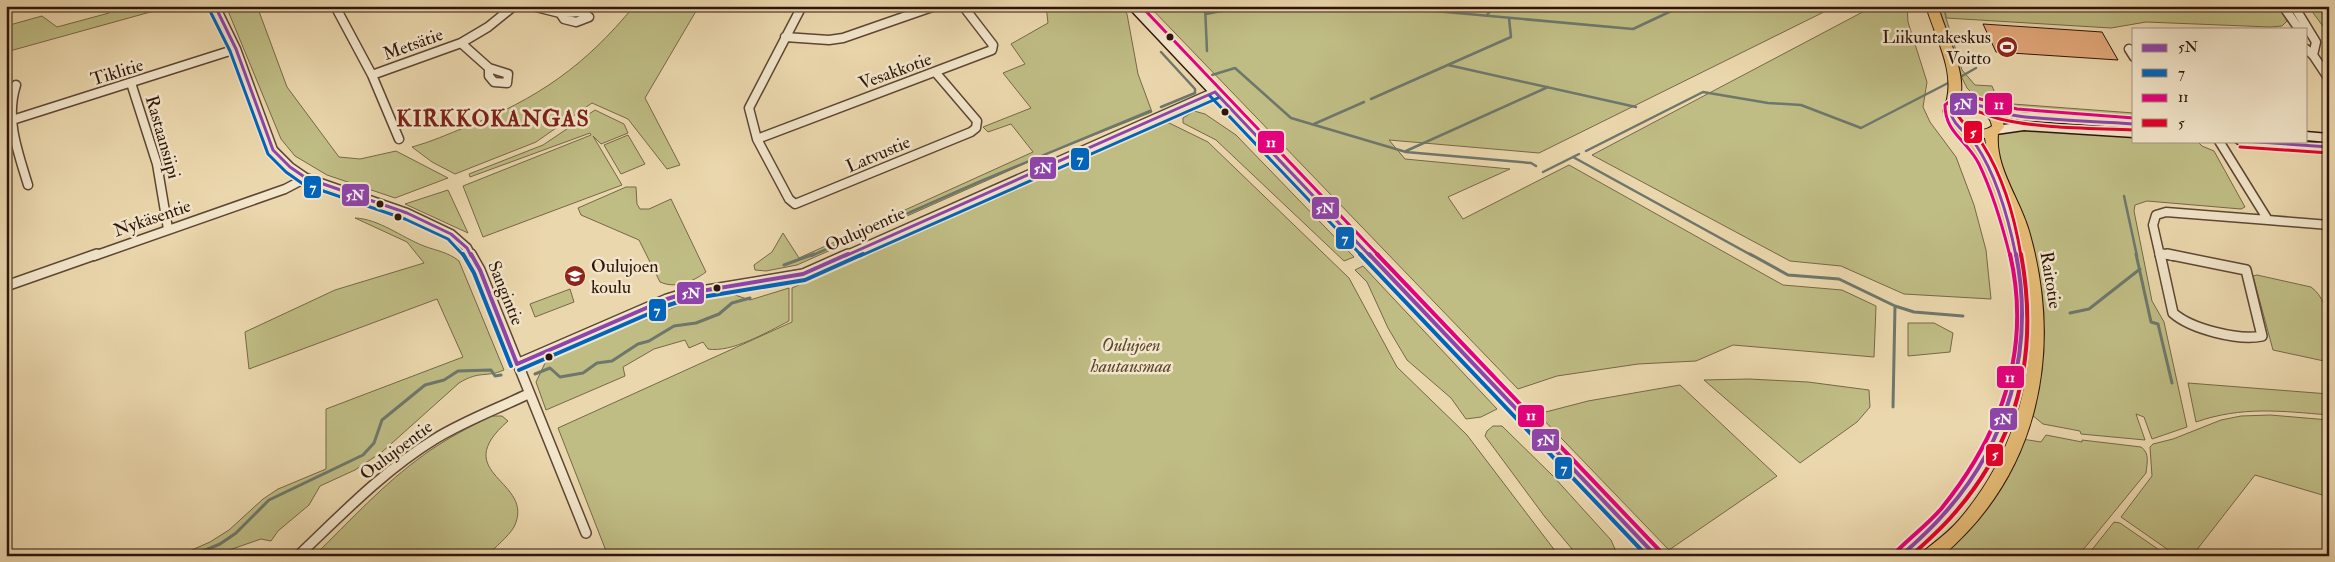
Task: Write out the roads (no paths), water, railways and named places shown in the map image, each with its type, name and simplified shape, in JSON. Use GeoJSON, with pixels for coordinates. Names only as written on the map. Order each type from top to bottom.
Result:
{"type":"FeatureCollection","features":[{"type":"Feature","properties":{"kind":"main road"},"geometry":{"type":"LineString","coordinates":[[1932,6],[1956,89],[1950,115],[1959,126],[1972,132],[1994,131]]}},
{"type":"Feature","properties":{"kind":"main road"},"geometry":{"type":"LineString","coordinates":[[1952,70],[1965,90],[1987,109]]}},
{"type":"Feature","properties":{"kind":"main road"},"geometry":{"type":"LineString","coordinates":[[1953,106],[1967,102],[1987,109]]}},
{"type":"Feature","properties":{"kind":"main road","name":"Raitotie"},"geometry":{"type":"LineString","coordinates":[[1930,556],[1964,526],[1991,491],[2012,454],[2034,386],[2040,346],[2034,276],[2024,236],[1995,159],[1990,140],[1999,123],[1987,109]]}},
{"type":"Feature","properties":{"kind":"main road","name":"Raitotie"},"geometry":{"type":"LineString","coordinates":[[1901,556],[1944,518],[1975,479],[1998,434],[2016,382],[2024,342],[2024,308],[2019,272],[2010,233],[1984,160],[1972,139],[1959,126]]}},
{"type":"Feature","properties":{"kind":"street","name":"Sangintie"},"geometry":{"type":"LineString","coordinates":[[215,6],[236,49],[273,150],[290,167],[306,178],[407,213],[451,234],[467,248],[480,270],[528,394],[586,532]]}},
{"type":"Feature","properties":{"kind":"street"},"geometry":{"type":"LineString","coordinates":[[335,6],[372,75],[399,139]]}},
{"type":"Feature","properties":{"kind":"street","name":"Metsätie"},"geometry":{"type":"LineString","coordinates":[[372,75],[461,43],[488,27],[514,6]]}},
{"type":"Feature","properties":{"kind":"street"},"geometry":{"type":"LineString","coordinates":[[532,6],[560,13]]}},
{"type":"Feature","properties":{"kind":"street"},"geometry":{"type":"LineString","coordinates":[[757,139],[749,108],[802,6]]}},
{"type":"Feature","properties":{"kind":"street"},"geometry":{"type":"LineString","coordinates":[[785,37],[828,40],[843,38],[935,6]]}},
{"type":"Feature","properties":{"kind":"street","name":"Vesakkotie"},"geometry":{"type":"LineString","coordinates":[[757,139],[770,132],[992,50],[993,45],[963,6]]}},
{"type":"Feature","properties":{"kind":"street"},"geometry":{"type":"LineString","coordinates":[[1132,6],[1656,556]]}},
{"type":"Feature","properties":{"kind":"street"},"geometry":{"type":"LineString","coordinates":[[2283,6],[2298,28]]}},
{"type":"Feature","properties":{"kind":"street"},"geometry":{"type":"LineString","coordinates":[[2294,6],[2307,28]]}},
{"type":"Feature","properties":{"kind":"street"},"geometry":{"type":"LineString","coordinates":[[2308,29],[2316,42],[2316,52],[2313,55]]}},
{"type":"Feature","properties":{"kind":"street"},"geometry":{"type":"LineString","coordinates":[[461,43],[489,68]]}},
{"type":"Feature","properties":{"kind":"street","name":"Tiklitie"},"geometry":{"type":"LineString","coordinates":[[9,120],[131,84],[236,49]]}},
{"type":"Feature","properties":{"kind":"street"},"geometry":{"type":"LineString","coordinates":[[2129,49],[2132,54]]}},
{"type":"Feature","properties":{"kind":"street"},"geometry":{"type":"LineString","coordinates":[[2308,50],[2329,79]]}},
{"type":"Feature","properties":{"kind":"street","name":"Latvustie"},"geometry":{"type":"LineString","coordinates":[[757,139],[789,199],[795,204],[804,202],[971,132],[976,128],[976,121],[936,72]]}},
{"type":"Feature","properties":{"kind":"street","name":"Rastaansiipi"},"geometry":{"type":"LineString","coordinates":[[131,84],[157,164],[168,230]]}},
{"type":"Feature","properties":{"kind":"street"},"geometry":{"type":"LineString","coordinates":[[16,85],[11,95],[9,120],[28,185]]}},
{"type":"Feature","properties":{"kind":"street","name":"Oulujoentie"},"geometry":{"type":"LineString","coordinates":[[517,364],[675,297],[803,274],[1215,92]]}},
{"type":"Feature","properties":{"kind":"street"},"geometry":{"type":"LineString","coordinates":[[1987,109],[2020,116],[2132,124]]}},
{"type":"Feature","properties":{"kind":"street"},"geometry":{"type":"LineString","coordinates":[[1994,131],[2024,126],[2132,133]]}},
{"type":"Feature","properties":{"kind":"street"},"geometry":{"type":"LineString","coordinates":[[2308,136],[2329,138]]}},
{"type":"Feature","properties":{"kind":"street"},"geometry":{"type":"LineString","coordinates":[[2221,142],[2268,220]]}},
{"type":"Feature","properties":{"kind":"street"},"geometry":{"type":"LineString","coordinates":[[2255,142],[2329,147]]}},
{"type":"Feature","properties":{"kind":"street","name":"Nykäsentie"},"geometry":{"type":"LineString","coordinates":[[6,286],[285,189],[306,178]]}},
{"type":"Feature","properties":{"kind":"street"},"geometry":{"type":"LineString","coordinates":[[2160,253],[2246,270],[2262,336],[2252,338],[2186,323],[2176,317],[2173,313],[2160,253],[2154,225],[2154,218],[2160,213],[2329,225]]}},
{"type":"Feature","properties":{"kind":"street","name":"Oulujoentie"},"geometry":{"type":"LineString","coordinates":[[298,556],[368,490],[402,462],[457,427],[528,394]]}},
{"type":"Feature","properties":{"kind":"waterway"},"geometry":{"type":"LineString","coordinates":[[1205,6],[1207,51]]}},
{"type":"Feature","properties":{"kind":"waterway"},"geometry":{"type":"LineString","coordinates":[[1206,14],[1247,6]]}},
{"type":"Feature","properties":{"kind":"waterway"},"geometry":{"type":"LineString","coordinates":[[1379,6],[1486,16]]}},
{"type":"Feature","properties":{"kind":"waterway"},"geometry":{"type":"LineString","coordinates":[[1486,16],[1495,6]]}},
{"type":"Feature","properties":{"kind":"waterway"},"geometry":{"type":"LineString","coordinates":[[1486,16],[1633,29],[1682,6]]}},
{"type":"Feature","properties":{"kind":"waterway"},"geometry":{"type":"LineString","coordinates":[[1371,99],[1511,37],[1509,18]]}},
{"type":"Feature","properties":{"kind":"waterway"},"geometry":{"type":"LineString","coordinates":[[1161,52],[1195,89],[1195,93],[1161,107]]}},
{"type":"Feature","properties":{"kind":"waterway"},"geometry":{"type":"LineString","coordinates":[[1448,65],[1547,87]]}},
{"type":"Feature","properties":{"kind":"waterway"},"geometry":{"type":"LineString","coordinates":[[1212,75],[1235,68],[1291,118],[1406,152],[1531,163],[1536,166]]}},
{"type":"Feature","properties":{"kind":"waterway"},"geometry":{"type":"LineString","coordinates":[[1962,76],[1976,68]]}},
{"type":"Feature","properties":{"kind":"waterway"},"geometry":{"type":"LineString","coordinates":[[1586,151],[1703,92],[1768,103],[1801,105],[1861,128],[1950,82]]}},
{"type":"Feature","properties":{"kind":"waterway"},"geometry":{"type":"LineString","coordinates":[[1406,151],[1547,87]]}},
{"type":"Feature","properties":{"kind":"waterway"},"geometry":{"type":"LineString","coordinates":[[1547,87],[1636,107]]}},
{"type":"Feature","properties":{"kind":"waterway"},"geometry":{"type":"LineString","coordinates":[[1314,124],[1364,102]]}},
{"type":"Feature","properties":{"kind":"waterway"},"geometry":{"type":"LineString","coordinates":[[811,256],[981,181],[1150,111]]}},
{"type":"Feature","properties":{"kind":"waterway"},"geometry":{"type":"LineString","coordinates":[[1573,157],[1579,154]]}},
{"type":"Feature","properties":{"kind":"waterway"},"geometry":{"type":"LineString","coordinates":[[1543,172],[1573,157]]}},
{"type":"Feature","properties":{"kind":"waterway"},"geometry":{"type":"LineString","coordinates":[[1573,157],[1753,256]]}},
{"type":"Feature","properties":{"kind":"waterway"},"geometry":{"type":"LineString","coordinates":[[2124,196],[2137,256]]}},
{"type":"Feature","properties":{"kind":"waterway"},"geometry":{"type":"LineString","coordinates":[[784,265],[814,254]]}},
{"type":"Feature","properties":{"kind":"waterway"},"geometry":{"type":"LineString","coordinates":[[1750,254],[1788,275],[1839,279],[1895,306]]}},
{"type":"Feature","properties":{"kind":"waterway"},"geometry":{"type":"LineString","coordinates":[[2136,254],[2139,269]]}},
{"type":"Feature","properties":{"kind":"waterway"},"geometry":{"type":"LineString","coordinates":[[2070,313],[2089,309],[2139,269]]}},
{"type":"Feature","properties":{"kind":"waterway"},"geometry":{"type":"LineString","coordinates":[[2139,269],[2151,322],[2158,324],[2172,383]]}},
{"type":"Feature","properties":{"kind":"waterway"},"geometry":{"type":"LineString","coordinates":[[535,374],[550,368],[560,377],[583,373],[597,363],[612,361],[638,344],[649,341],[674,326],[696,323],[719,314],[732,303],[750,298]]}},
{"type":"Feature","properties":{"kind":"waterway"},"geometry":{"type":"LineString","coordinates":[[1893,407],[1895,306]]}},
{"type":"Feature","properties":{"kind":"waterway"},"geometry":{"type":"LineString","coordinates":[[1895,306],[1914,312],[1963,316]]}},
{"type":"Feature","properties":{"kind":"waterway"},"geometry":{"type":"LineString","coordinates":[[191,556],[220,544],[236,533],[269,500],[363,455],[374,443],[382,420],[425,385],[444,380],[458,371],[491,370],[495,376],[501,375]]}},
{"type":"Feature","properties":{"kind":"place","name":"Liikuntakeskus Voitto"},"geometry":{"type":"Point","coordinates":[2007,47]}},
{"type":"Feature","properties":{"kind":"place","name":"Oulujoen koulu"},"geometry":{"type":"Point","coordinates":[575,276]}},
{"type":"Feature","properties":{"kind":"district","name":"KIRKKOKANGAS"},"geometry":{"type":"Point","coordinates":[493,118]}},
{"type":"Feature","properties":{"kind":"park label","name":"Oulujoen hautausmaa"},"geometry":{"type":"Point","coordinates":[1131,355]}}]}
